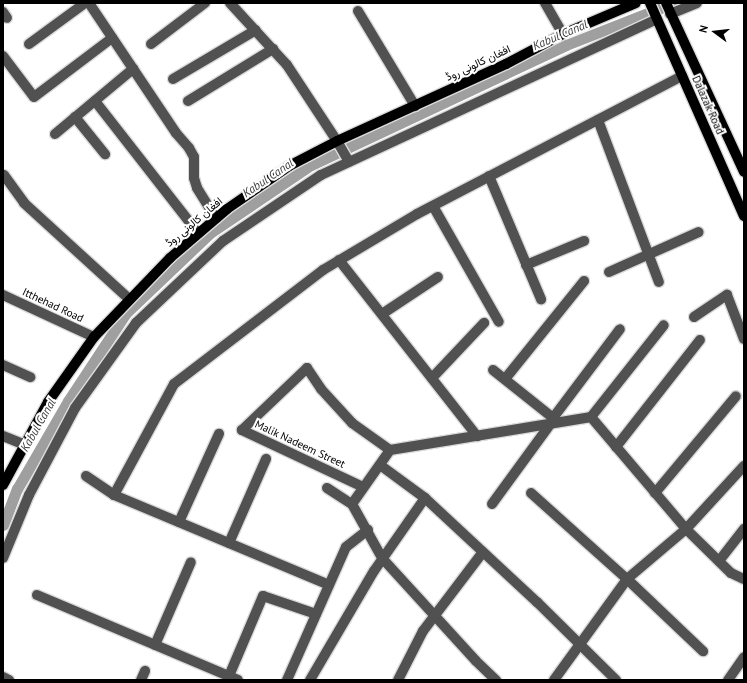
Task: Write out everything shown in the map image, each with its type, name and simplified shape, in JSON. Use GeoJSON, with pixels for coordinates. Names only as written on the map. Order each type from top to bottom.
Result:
{"type":"FeatureCollection","features":[{"type":"Feature","properties":{"kind":"main road","name":"افغان کالونی روڈ"},"geometry":{"type":"LineString","coordinates":[[3,485],[48,402],[94,337],[170,258],[216,218],[289,166],[337,140],[506,64],[563,34],[636,3]]}},
{"type":"Feature","properties":{"kind":"main road","name":"Dalazak Road"},"geometry":{"type":"LineString","coordinates":[[650,3],[744,216]]}},
{"type":"Feature","properties":{"kind":"main road","name":"Dalazak Road"},"geometry":{"type":"LineString","coordinates":[[668,9],[744,172]]}},
{"type":"Feature","properties":{"kind":"street"},"geometry":{"type":"LineString","coordinates":[[29,44],[85,3]]}},
{"type":"Feature","properties":{"kind":"street"},"geometry":{"type":"LineString","coordinates":[[89,3],[194,156],[194,178],[197,188],[216,218]]}},
{"type":"Feature","properties":{"kind":"street"},"geometry":{"type":"LineString","coordinates":[[151,44],[205,3]]}},
{"type":"Feature","properties":{"kind":"street"},"geometry":{"type":"LineString","coordinates":[[230,3],[288,64],[337,140],[349,162]]}},
{"type":"Feature","properties":{"kind":"street"},"geometry":{"type":"LineString","coordinates":[[545,3],[563,34]]}},
{"type":"Feature","properties":{"kind":"street"},"geometry":{"type":"LineString","coordinates":[[668,9],[697,3]]}},
{"type":"Feature","properties":{"kind":"street"},"geometry":{"type":"LineString","coordinates":[[358,11],[415,106]]}},
{"type":"Feature","properties":{"kind":"street"},"geometry":{"type":"LineString","coordinates":[[3,558],[28,495],[75,408],[136,323],[223,242],[321,175],[656,18]]}},
{"type":"Feature","properties":{"kind":"street"},"geometry":{"type":"LineString","coordinates":[[173,79],[256,30]]}},
{"type":"Feature","properties":{"kind":"street"},"geometry":{"type":"LineString","coordinates":[[3,56],[34,97],[112,38]]}},
{"type":"Feature","properties":{"kind":"street"},"geometry":{"type":"LineString","coordinates":[[188,101],[274,49]]}},
{"type":"Feature","properties":{"kind":"street"},"geometry":{"type":"LineString","coordinates":[[55,134],[133,69]]}},
{"type":"Feature","properties":{"kind":"street"},"geometry":{"type":"LineString","coordinates":[[114,495],[174,384],[323,270],[433,206],[682,76]]}},
{"type":"Feature","properties":{"kind":"street"},"geometry":{"type":"LineString","coordinates":[[95,101],[198,233]]}},
{"type":"Feature","properties":{"kind":"street"},"geometry":{"type":"LineString","coordinates":[[75,117],[105,154]]}},
{"type":"Feature","properties":{"kind":"street"},"geometry":{"type":"LineString","coordinates":[[598,120],[659,282]]}},
{"type":"Feature","properties":{"kind":"street"},"geometry":{"type":"LineString","coordinates":[[4,175],[18,197],[28,207],[129,299]]}},
{"type":"Feature","properties":{"kind":"street"},"geometry":{"type":"LineString","coordinates":[[489,176],[541,300]]}},
{"type":"Feature","properties":{"kind":"street"},"geometry":{"type":"LineString","coordinates":[[433,206],[499,322]]}},
{"type":"Feature","properties":{"kind":"street"},"geometry":{"type":"LineString","coordinates":[[609,272],[699,232]]}},
{"type":"Feature","properties":{"kind":"street"},"geometry":{"type":"LineString","coordinates":[[526,265],[584,241]]}},
{"type":"Feature","properties":{"kind":"street"},"geometry":{"type":"LineString","coordinates":[[339,260],[477,436]]}},
{"type":"Feature","properties":{"kind":"street"},"geometry":{"type":"LineString","coordinates":[[382,314],[438,277]]}},
{"type":"Feature","properties":{"kind":"street"},"geometry":{"type":"LineString","coordinates":[[505,380],[584,281]]}},
{"type":"Feature","properties":{"kind":"street","name":"Itthehad Road"},"geometry":{"type":"LineString","coordinates":[[3,295],[94,337]]}},
{"type":"Feature","properties":{"kind":"street"},"geometry":{"type":"LineString","coordinates":[[694,317],[727,295],[744,339]]}},
{"type":"Feature","properties":{"kind":"street"},"geometry":{"type":"LineString","coordinates":[[432,378],[484,323]]}},
{"type":"Feature","properties":{"kind":"street"},"geometry":{"type":"LineString","coordinates":[[352,504],[390,450],[477,436],[554,421],[591,417],[664,325]]}},
{"type":"Feature","properties":{"kind":"street"},"geometry":{"type":"LineString","coordinates":[[492,504],[620,329]]}},
{"type":"Feature","properties":{"kind":"street"},"geometry":{"type":"LineString","coordinates":[[616,447],[700,340]]}},
{"type":"Feature","properties":{"kind":"street"},"geometry":{"type":"LineString","coordinates":[[3,366],[30,376]]}},
{"type":"Feature","properties":{"kind":"street","name":"Malik Nadeem Street"},"geometry":{"type":"LineString","coordinates":[[363,488],[242,430],[307,368],[321,388],[352,423],[390,450]]}},
{"type":"Feature","properties":{"kind":"street"},"geometry":{"type":"LineString","coordinates":[[493,370],[554,421]]}},
{"type":"Feature","properties":{"kind":"street"},"geometry":{"type":"LineString","coordinates":[[656,493],[736,396]]}},
{"type":"Feature","properties":{"kind":"street"},"geometry":{"type":"LineString","coordinates":[[591,417],[686,529],[731,573],[744,579]]}},
{"type":"Feature","properties":{"kind":"street"},"geometry":{"type":"LineString","coordinates":[[179,522],[219,434]]}},
{"type":"Feature","properties":{"kind":"street"},"geometry":{"type":"LineString","coordinates":[[3,436],[25,445]]}},
{"type":"Feature","properties":{"kind":"street"},"geometry":{"type":"LineString","coordinates":[[229,543],[266,459]]}},
{"type":"Feature","properties":{"kind":"street"},"geometry":{"type":"LineString","coordinates":[[380,465],[425,498],[537,602],[616,680]]}},
{"type":"Feature","properties":{"kind":"street"},"geometry":{"type":"LineString","coordinates":[[554,680],[628,579],[686,529],[744,466]]}},
{"type":"Feature","properties":{"kind":"street"},"geometry":{"type":"LineString","coordinates":[[86,476],[114,495],[329,585]]}},
{"type":"Feature","properties":{"kind":"street"},"geometry":{"type":"LineString","coordinates":[[327,488],[352,504],[368,530],[382,558],[496,680]]}},
{"type":"Feature","properties":{"kind":"street"},"geometry":{"type":"LineString","coordinates":[[531,493],[628,579],[703,651]]}},
{"type":"Feature","properties":{"kind":"street"},"geometry":{"type":"LineString","coordinates":[[310,680],[382,558],[425,498]]}},
{"type":"Feature","properties":{"kind":"street"},"geometry":{"type":"LineString","coordinates":[[719,561],[744,529]]}},
{"type":"Feature","properties":{"kind":"street"},"geometry":{"type":"LineString","coordinates":[[287,680],[346,547],[368,530]]}},
{"type":"Feature","properties":{"kind":"street"},"geometry":{"type":"LineString","coordinates":[[398,680],[423,631],[483,552]]}},
{"type":"Feature","properties":{"kind":"street"},"geometry":{"type":"LineString","coordinates":[[155,645],[191,562]]}},
{"type":"Feature","properties":{"kind":"street"},"geometry":{"type":"LineString","coordinates":[[37,595],[234,678],[263,596],[316,614]]}},
{"type":"Feature","properties":{"kind":"street"},"geometry":{"type":"LineString","coordinates":[[728,680],[744,657]]}},
{"type":"Feature","properties":{"kind":"street"},"geometry":{"type":"LineString","coordinates":[[3,677],[9,680]]}},
{"type":"Feature","properties":{"kind":"waterway","name":"Kabul Canal"},"geometry":{"type":"LineString","coordinates":[[3,525],[17,489],[68,401],[126,313],[210,233],[311,165],[566,45],[673,3]]}}]}
